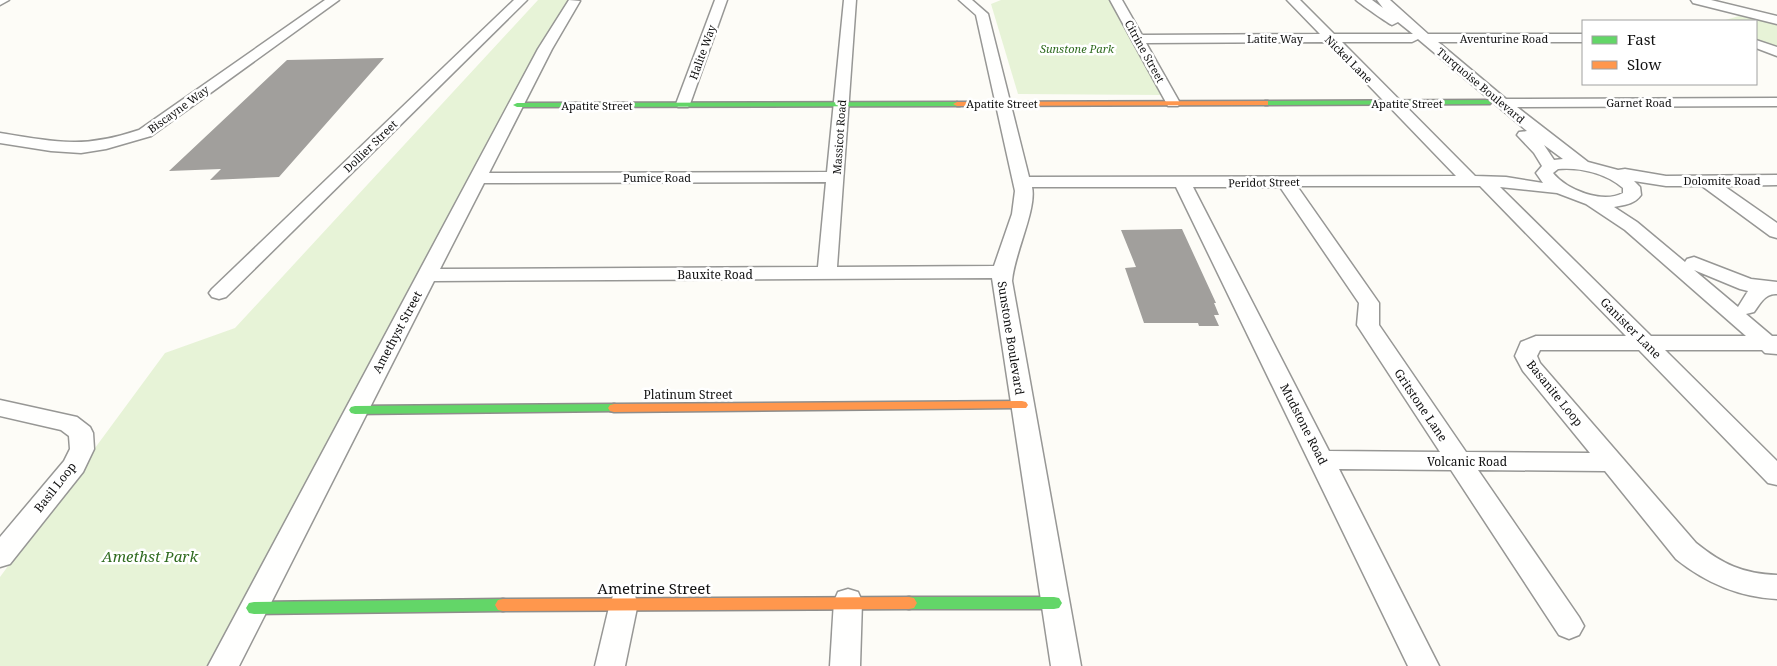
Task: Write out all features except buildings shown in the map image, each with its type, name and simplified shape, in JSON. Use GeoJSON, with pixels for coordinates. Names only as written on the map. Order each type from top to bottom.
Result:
{"type":"FeatureCollection","features":[{"type":"Feature","properties":{"kind":"street","name":"Biscayne Way"},"geometry":{"type":"LineString","coordinates":[[0,138],[57,147],[82,148],[116,143],[145,133],[333,0]]}},
{"type":"Feature","properties":{"kind":"street","name":"Dollier Street"},"geometry":{"type":"LineString","coordinates":[[219,292],[521,0]]}},
{"type":"Feature","properties":{"kind":"street","name":"Amethyst Street"},"geometry":{"type":"LineString","coordinates":[[223,666],[545,49],[575,0]]}},
{"type":"Feature","properties":{"kind":"street","name":"Halite Way"},"geometry":{"type":"LineString","coordinates":[[683,104],[721,0]]}},
{"type":"Feature","properties":{"kind":"street","name":"Massicot Road"},"geometry":{"type":"LineString","coordinates":[[827,274],[850,0]]}},
{"type":"Feature","properties":{"kind":"street","name":"Sunstone Boulevard"},"geometry":{"type":"LineString","coordinates":[[965,0],[981,5],[1002,103],[1024,191],[1022,206],[1005,257],[1002,272],[1003,294],[1066,666]]}},
{"type":"Feature","properties":{"kind":"street","name":"Citrine Street"},"geometry":{"type":"LineString","coordinates":[[1116,0],[1174,103]]}},
{"type":"Feature","properties":{"kind":"street","name":"Nickel Lane"},"geometry":{"type":"LineString","coordinates":[[1293,0],[1393,103],[1477,181]]}},
{"type":"Feature","properties":{"kind":"street","name":"Turquoise Boulevard"},"geometry":{"type":"LineString","coordinates":[[1362,0],[1378,9],[1418,38],[1583,166]]}},
{"type":"Feature","properties":{"kind":"street","name":"Turquoise Boulevard"},"geometry":{"type":"LineString","coordinates":[[1383,0],[1418,38],[1540,150],[1548,163],[1548,180],[1558,188]]}},
{"type":"Feature","properties":{"kind":"street"},"geometry":{"type":"LineString","coordinates":[[1696,0],[1777,20]]}},
{"type":"Feature","properties":{"kind":"street"},"geometry":{"type":"LineString","coordinates":[[1718,18],[1755,0]]}},
{"type":"Feature","properties":{"kind":"street","name":"Latite Way"},"geometry":{"type":"LineString","coordinates":[[1138,39],[1418,38]]}},
{"type":"Feature","properties":{"kind":"street","name":"Aventurine Road"},"geometry":{"type":"LineString","coordinates":[[1418,38],[1582,38]]}},
{"type":"Feature","properties":{"kind":"street"},"geometry":{"type":"LineString","coordinates":[[1757,44],[1777,52]]}},
{"type":"Feature","properties":{"kind":"street","name":"Apatite Street"},"geometry":{"type":"LineString","coordinates":[[517,105],[1486,102]]}},
{"type":"Feature","properties":{"kind":"street","name":"Garnet Road"},"geometry":{"type":"LineString","coordinates":[[1502,103],[1777,102]]}},
{"type":"Feature","properties":{"kind":"street","name":"Peridot Street"},"geometry":{"type":"LineString","coordinates":[[1506,182],[1563,164],[1583,166]]}},
{"type":"Feature","properties":{"kind":"street"},"geometry":{"type":"LineString","coordinates":[[1583,166],[1616,176],[1630,193],[1636,211],[1644,220],[1747,308],[1775,343]]}},
{"type":"Feature","properties":{"kind":"street","name":"Dolomite Road"},"geometry":{"type":"LineString","coordinates":[[1616,176],[1626,174],[1666,181],[1777,180]]}},
{"type":"Feature","properties":{"kind":"street","name":"Pumice Road"},"geometry":{"type":"LineString","coordinates":[[477,178],[836,177]]}},
{"type":"Feature","properties":{"kind":"street"},"geometry":{"type":"LineString","coordinates":[[1705,180],[1777,232]]}},
{"type":"Feature","properties":{"kind":"street","name":"Peridot Street"},"geometry":{"type":"LineString","coordinates":[[1022,182],[1477,181],[1506,182],[1541,188],[1558,188]]}},
{"type":"Feature","properties":{"kind":"street","name":"Ganister Lane"},"geometry":{"type":"LineString","coordinates":[[1477,181],[1646,343],[1777,476]]}},
{"type":"Feature","properties":{"kind":"street","name":"Dolomite Road"},"geometry":{"type":"LineString","coordinates":[[1592,200],[1620,201],[1630,193],[1666,183],[1666,181]]}},
{"type":"Feature","properties":{"kind":"street","name":"Gritstone Lane"},"geometry":{"type":"LineString","coordinates":[[1285,182],[1369,304],[1368,326],[1569,626]]}},
{"type":"Feature","properties":{"kind":"street","name":"Mudstone Road"},"geometry":{"type":"LineString","coordinates":[[1184,183],[1424,666]]}},
{"type":"Feature","properties":{"kind":"street"},"geometry":{"type":"LineString","coordinates":[[1558,188],[1592,200],[1631,226],[1775,343]]}},
{"type":"Feature","properties":{"kind":"street"},"geometry":{"type":"LineString","coordinates":[[1694,263],[1714,273],[1747,285],[1772,288]]}},
{"type":"Feature","properties":{"kind":"street","name":"Bauxite Road"},"geometry":{"type":"LineString","coordinates":[[428,275],[1002,272]]}},
{"type":"Feature","properties":{"kind":"street"},"geometry":{"type":"LineString","coordinates":[[1747,308],[1754,296],[1772,288]]}},
{"type":"Feature","properties":{"kind":"street","name":"Basanite Loop"},"geometry":{"type":"LineString","coordinates":[[1775,343],[1548,343],[1536,344],[1526,350],[1526,356],[1531,366],[1686,551],[1699,562],[1735,582],[1777,587]]}},
{"type":"Feature","properties":{"kind":"street","name":"Platinum Street"},"geometry":{"type":"LineString","coordinates":[[355,410],[1022,405]]}},
{"type":"Feature","properties":{"kind":"street","name":"Basil Loop"},"geometry":{"type":"LineString","coordinates":[[0,408],[69,423],[81,433],[82,449],[74,466],[0,556]]}},
{"type":"Feature","properties":{"kind":"street","name":"Volcanic Road"},"geometry":{"type":"LineString","coordinates":[[1322,460],[1612,462]]}},
{"type":"Feature","properties":{"kind":"street"},"geometry":{"type":"LineString","coordinates":[[845,666],[848,602]]}},
{"type":"Feature","properties":{"kind":"street"},"geometry":{"type":"LineString","coordinates":[[610,666],[624,603]]}},
{"type":"Feature","properties":{"kind":"street","name":"Ametrine Street"},"geometry":{"type":"LineString","coordinates":[[254,608],[624,603],[1054,603]]}},
{"type":"Feature","properties":{"kind":"green space","name":"Amethst Park"},"geometry":{"type":"Polygon","coordinates":[[[538,0],[569,0],[213,666],[0,666],[0,577],[165,353],[235,328],[538,0]]]}},
{"type":"Feature","properties":{"kind":"green space","name":"Sunstone Park"},"geometry":{"type":"Polygon","coordinates":[[[1001,0],[1110,0],[1163,95],[1018,94],[991,4],[1001,0]]]}},
{"type":"Feature","properties":{"kind":"green space"},"geometry":{"type":"Polygon","coordinates":[[[1739,16],[1777,22],[1777,47],[1757,41],[1757,20],[1725,20],[1739,16]]]}},
{"type":"Feature","properties":{"kind":"traffic: fast"},"geometry":{"type":"LineString","coordinates":[[1265,103],[1487,102]]}},
{"type":"Feature","properties":{"kind":"traffic: fast"},"geometry":{"type":"LineString","coordinates":[[517,105],[957,104]]}},
{"type":"Feature","properties":{"kind":"traffic: fast"},"geometry":{"type":"LineString","coordinates":[[355,410],[614,408]]}},
{"type":"Feature","properties":{"kind":"traffic: fast"},"geometry":{"type":"LineString","coordinates":[[909,603],[1054,603]]}},
{"type":"Feature","properties":{"kind":"traffic: fast"},"geometry":{"type":"LineString","coordinates":[[254,608],[503,605]]}},
{"type":"Feature","properties":{"kind":"traffic: slow"},"geometry":{"type":"LineString","coordinates":[[957,104],[1265,103]]}},
{"type":"Feature","properties":{"kind":"traffic: slow"},"geometry":{"type":"LineString","coordinates":[[614,408],[1022,405]]}},
{"type":"Feature","properties":{"kind":"traffic: slow"},"geometry":{"type":"LineString","coordinates":[[503,605],[909,603]]}}]}
